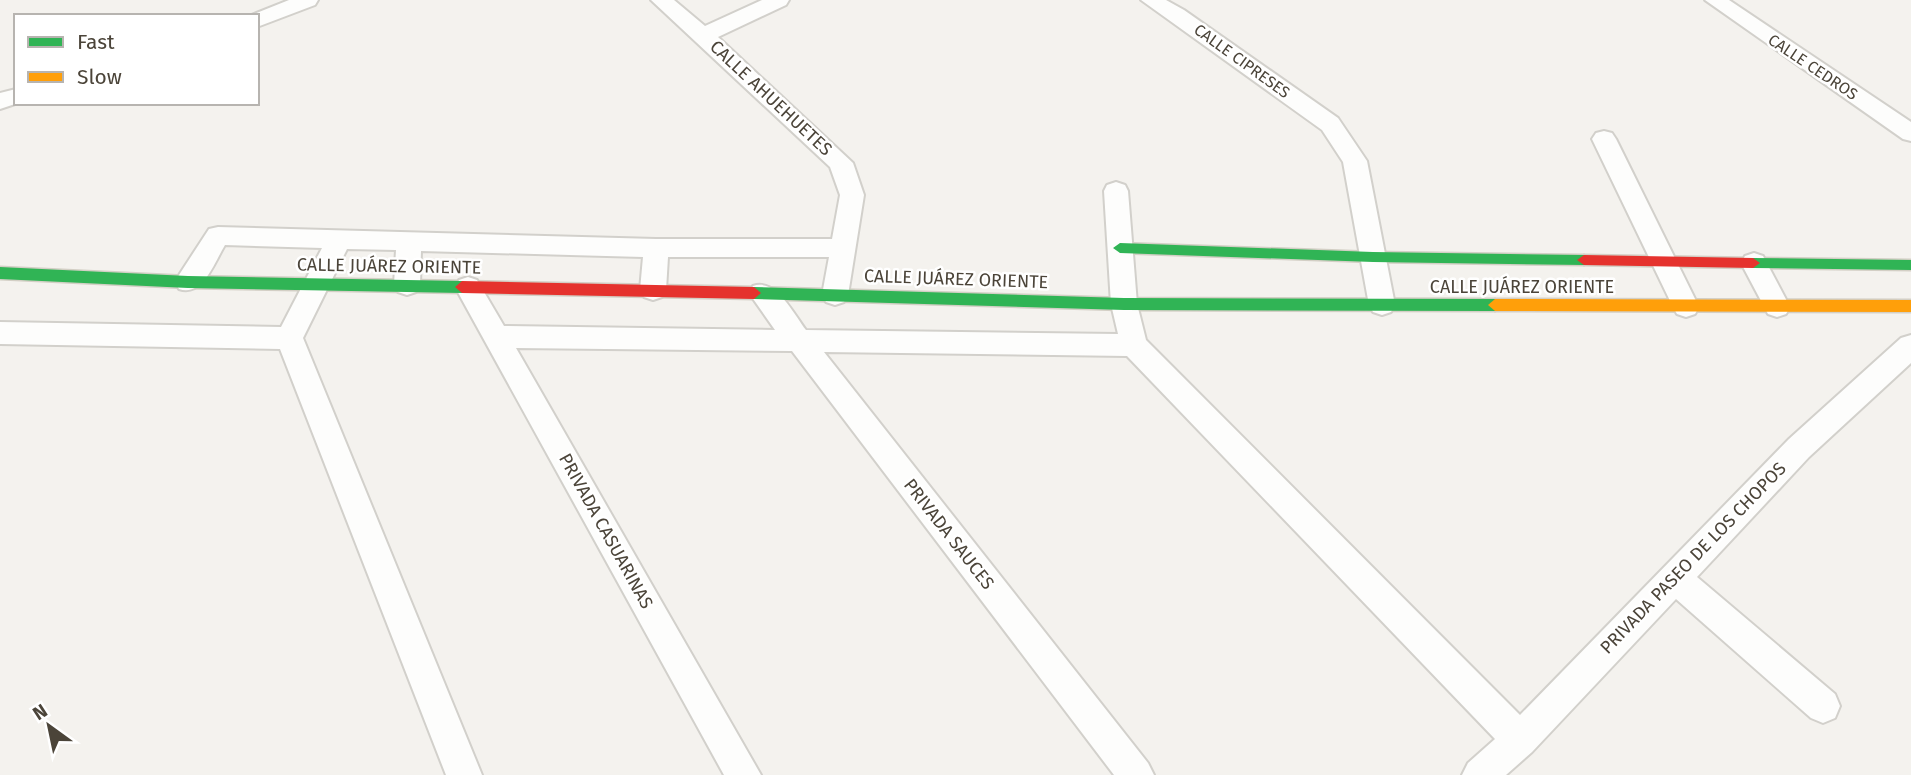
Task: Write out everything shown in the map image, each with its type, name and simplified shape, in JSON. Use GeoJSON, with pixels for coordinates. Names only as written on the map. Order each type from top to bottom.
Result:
{"type":"FeatureCollection","features":[{"type":"Feature","properties":{"kind":"street"},"geometry":{"type":"LineString","coordinates":[[259,19],[308,0]]}},
{"type":"Feature","properties":{"kind":"street","name":"CALLE AHUEHUETES"},"geometry":{"type":"LineString","coordinates":[[662,0],[704,35],[841,163],[852,195],[835,295]]}},
{"type":"Feature","properties":{"kind":"street"},"geometry":{"type":"LineString","coordinates":[[704,35],[779,0]]}},
{"type":"Feature","properties":{"kind":"street","name":"CALLE CIPRESES"},"geometry":{"type":"LineString","coordinates":[[1152,0],[1330,124],[1355,160],[1382,305]]}},
{"type":"Feature","properties":{"kind":"street","name":"CALLE CEDROS"},"geometry":{"type":"LineString","coordinates":[[1715,0],[1911,133]]}},
{"type":"Feature","properties":{"kind":"street"},"geometry":{"type":"LineString","coordinates":[[1604,139],[1686,307]]}},
{"type":"Feature","properties":{"kind":"street"},"geometry":{"type":"LineString","coordinates":[[1116,191],[1124,304],[1134,345],[1520,740]]}},
{"type":"Feature","properties":{"kind":"street"},"geometry":{"type":"LineString","coordinates":[[188,282],[218,236],[656,248],[843,248]]}},
{"type":"Feature","properties":{"kind":"street"},"geometry":{"type":"LineString","coordinates":[[289,338],[340,238]]}},
{"type":"Feature","properties":{"kind":"street"},"geometry":{"type":"LineString","coordinates":[[407,285],[409,240]]}},
{"type":"Feature","properties":{"kind":"street"},"geometry":{"type":"LineString","coordinates":[[653,290],[656,248]]}},
{"type":"Feature","properties":{"kind":"street"},"geometry":{"type":"LineString","coordinates":[[1120,248],[1373,257],[1911,265]]}},
{"type":"Feature","properties":{"kind":"street"},"geometry":{"type":"LineString","coordinates":[[1754,263],[1777,307]]}},
{"type":"Feature","properties":{"kind":"street","name":"CALLE JUÁREZ ORIENTE"},"geometry":{"type":"LineString","coordinates":[[0,273],[188,282],[653,290],[1124,304],[1911,306]]}},
{"type":"Feature","properties":{"kind":"street","name":"PRIVADA CASUARINAS"},"geometry":{"type":"LineString","coordinates":[[468,286],[743,775]]}},
{"type":"Feature","properties":{"kind":"street","name":"PRIVADA SAUCES"},"geometry":{"type":"LineString","coordinates":[[762,293],[1136,775]]}},
{"type":"Feature","properties":{"kind":"street"},"geometry":{"type":"LineString","coordinates":[[0,333],[289,338]]}},
{"type":"Feature","properties":{"kind":"street"},"geometry":{"type":"LineString","coordinates":[[497,337],[1134,345]]}},
{"type":"Feature","properties":{"kind":"street"},"geometry":{"type":"LineString","coordinates":[[289,338],[464,775]]}},
{"type":"Feature","properties":{"kind":"street","name":"PRIVADA PASEO DE LOS CHOPOS"},"geometry":{"type":"LineString","coordinates":[[1480,775],[1520,740],[1799,448],[1911,346]]}},
{"type":"Feature","properties":{"kind":"street"},"geometry":{"type":"LineString","coordinates":[[1675,578],[1823,706]]}},
{"type":"Feature","properties":{"kind":"traffic: fast"},"geometry":{"type":"LineString","coordinates":[[1120,248],[1373,257],[1584,260]]}},
{"type":"Feature","properties":{"kind":"traffic: fast"},"geometry":{"type":"LineString","coordinates":[[1753,263],[1911,265]]}},
{"type":"Feature","properties":{"kind":"traffic: fast"},"geometry":{"type":"LineString","coordinates":[[0,273],[188,282],[462,287]]}},
{"type":"Feature","properties":{"kind":"traffic: fast"},"geometry":{"type":"LineString","coordinates":[[754,293],[1124,304],[1495,305]]}},
{"type":"Feature","properties":{"kind":"traffic: slow"},"geometry":{"type":"LineString","coordinates":[[1495,305],[1911,306]]}},
{"type":"Feature","properties":{"kind":"traffic: jam"},"geometry":{"type":"LineString","coordinates":[[1584,260],[1753,263]]}},
{"type":"Feature","properties":{"kind":"traffic: jam"},"geometry":{"type":"LineString","coordinates":[[462,287],[754,293]]}}]}
